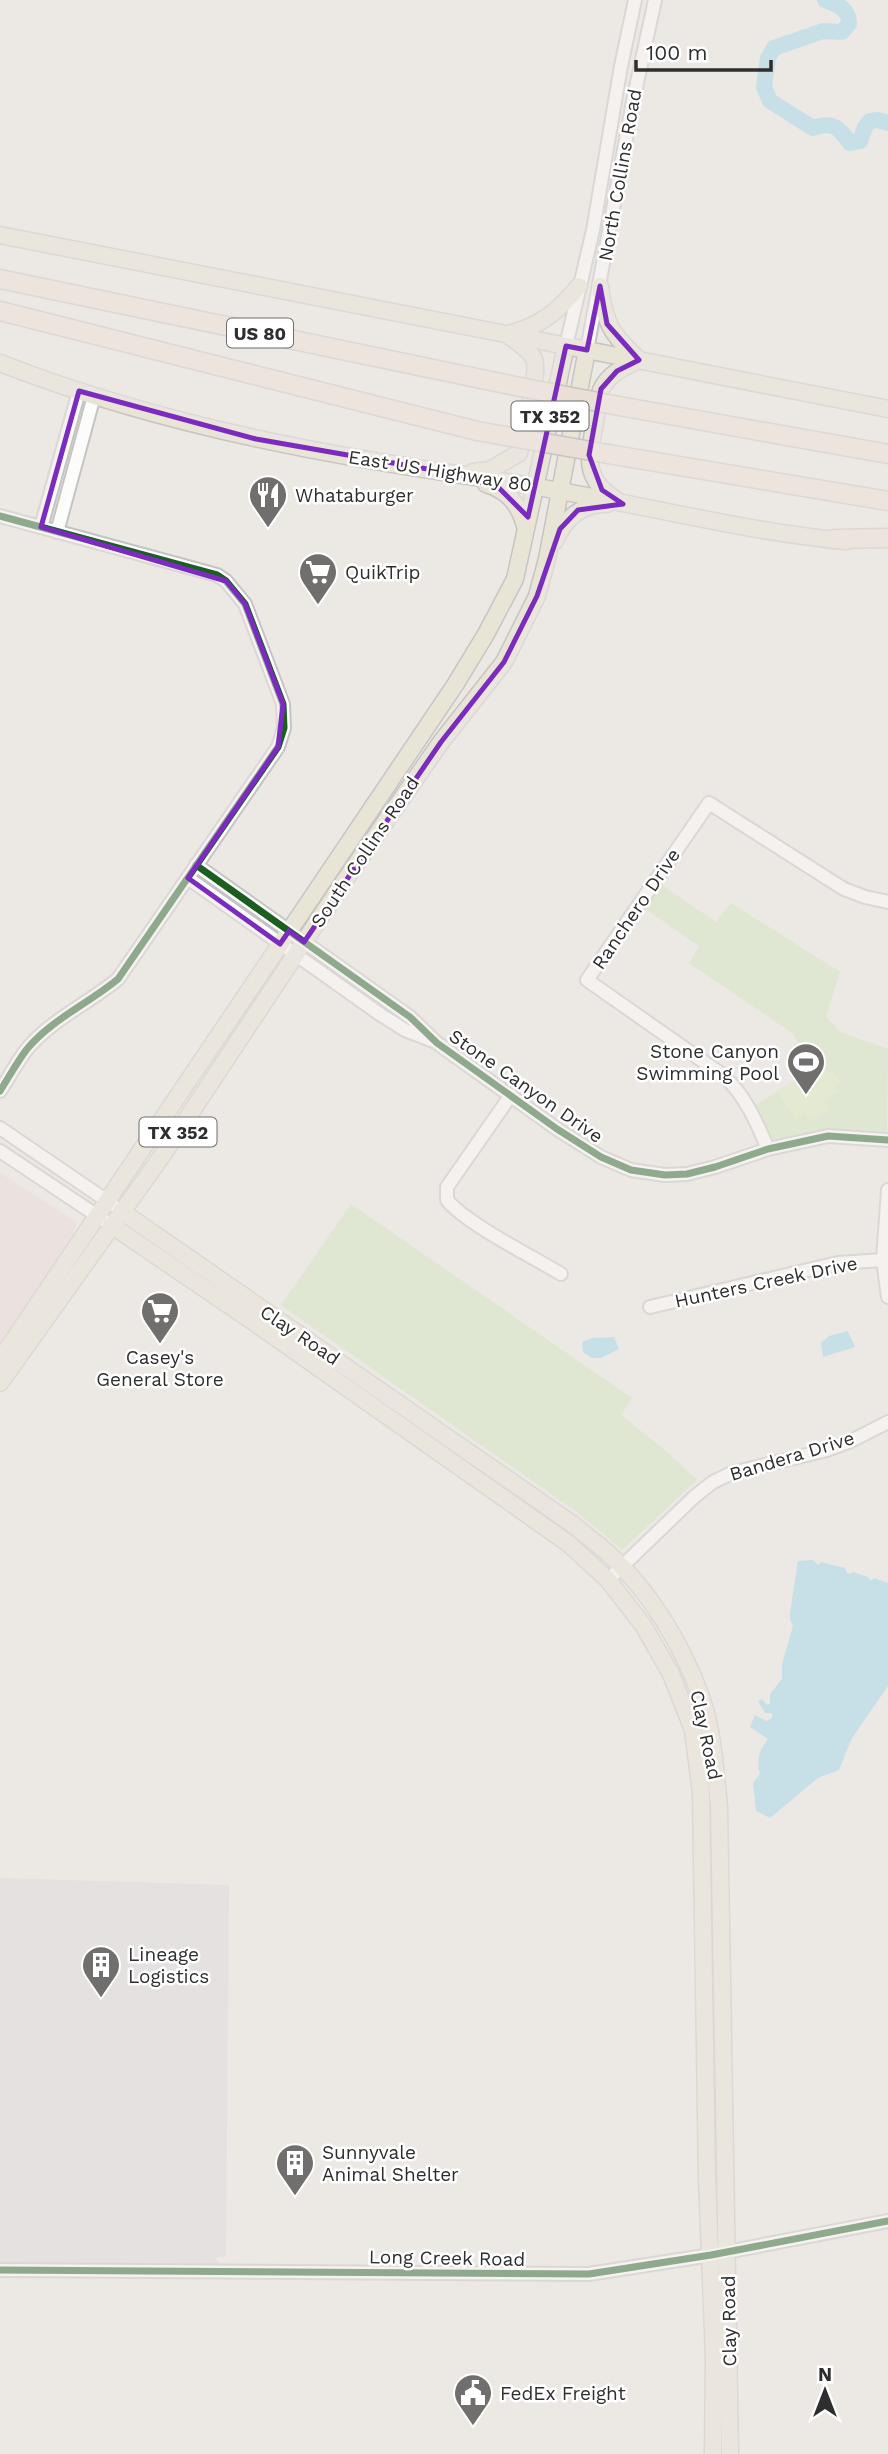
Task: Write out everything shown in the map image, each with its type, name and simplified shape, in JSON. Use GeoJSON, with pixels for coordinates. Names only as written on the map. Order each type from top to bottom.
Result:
{"type":"FeatureCollection","features":[{"type":"Feature","properties":{"kind":"highway","name":"US 80"},"geometry":{"type":"LineString","coordinates":[[0,279],[520,387],[888,454]]}},
{"type":"Feature","properties":{"kind":"highway","name":"US 80"},"geometry":{"type":"LineString","coordinates":[[0,311],[477,430],[888,500]]}},
{"type":"Feature","properties":{"kind":"highway"},"geometry":{"type":"LineString","coordinates":[[834,540],[888,538]]}},
{"type":"Feature","properties":{"kind":"main road"},"geometry":{"type":"LineString","coordinates":[[0,235],[888,409]]}},
{"type":"Feature","properties":{"kind":"main road"},"geometry":{"type":"LineString","coordinates":[[507,335],[547,319],[579,286]]}},
{"type":"Feature","properties":{"kind":"main road"},"geometry":{"type":"LineString","coordinates":[[600,286],[602,310],[607,324],[618,340],[639,360]]}},
{"type":"Feature","properties":{"kind":"main road"},"geometry":{"type":"LineString","coordinates":[[456,474],[490,470],[519,453],[535,376],[534,359],[507,335]]}},
{"type":"Feature","properties":{"kind":"main road","name":"South Collins Road"},"geometry":{"type":"LineString","coordinates":[[0,1383],[104,1221],[107,1201],[425,730],[486,634],[515,579],[566,346]]}},
{"type":"Feature","properties":{"kind":"main road","name":"South Collins Road"},"geometry":{"type":"LineString","coordinates":[[0,1360],[104,1221],[121,1211],[164,1153],[441,742],[504,662],[537,596],[547,559],[587,350]]}},
{"type":"Feature","properties":{"kind":"main road"},"geometry":{"type":"LineString","coordinates":[[623,504],[602,490],[592,474],[589,455],[601,389],[617,371],[639,360]]}},
{"type":"Feature","properties":{"kind":"main road","name":"East US Highway 80"},"geometry":{"type":"LineString","coordinates":[[0,363],[87,393],[256,439],[535,486],[709,521],[834,540],[888,545]]}},
{"type":"Feature","properties":{"kind":"main road"},"geometry":{"type":"LineString","coordinates":[[456,474],[499,488],[520,509],[526,528]]}},
{"type":"Feature","properties":{"kind":"main road"},"geometry":{"type":"LineString","coordinates":[[547,559],[560,529],[578,510],[600,504],[623,504]]}},
{"type":"Feature","properties":{"kind":"main road"},"geometry":{"type":"LineString","coordinates":[[425,730],[441,742]]}},
{"type":"Feature","properties":{"kind":"main road","name":"Clay Road"},"geometry":{"type":"LineString","coordinates":[[121,1211],[571,1523],[610,1555],[648,1598],[676,1643],[701,1695],[713,1752],[719,1805],[724,2174],[714,2359],[713,2454]]}},
{"type":"Feature","properties":{"kind":"main road","name":"Clay Road"},"geometry":{"type":"LineString","coordinates":[[104,1221],[255,1323],[569,1544],[608,1580],[643,1625],[671,1674],[692,1730],[701,1793],[707,2177],[719,2254],[730,2454]]}},
{"type":"Feature","properties":{"kind":"street","name":"North Collins Road"},"geometry":{"type":"LineString","coordinates":[[566,346],[593,230],[635,0]]}},
{"type":"Feature","properties":{"kind":"street","name":"North Collins Road"},"geometry":{"type":"LineString","coordinates":[[587,350],[655,0]]}},
{"type":"Feature","properties":{"kind":"street"},"geometry":{"type":"LineString","coordinates":[[41,527],[87,393]]}},
{"type":"Feature","properties":{"kind":"street"},"geometry":{"type":"LineString","coordinates":[[57,531],[87,393]]}},
{"type":"Feature","properties":{"kind":"street"},"geometry":{"type":"LineString","coordinates":[[0,516],[217,575],[226,581],[245,604],[283,704],[284,728],[278,747],[118,978],[99,995],[55,1024],[28,1048],[0,1091]]}},
{"type":"Feature","properties":{"kind":"street","name":"Ranchero Drive"},"geometry":{"type":"LineString","coordinates":[[768,1149],[749,1107],[724,1076],[587,980],[709,803],[844,889],[888,902]]}},
{"type":"Feature","properties":{"kind":"street","name":"Stone Canyon Drive"},"geometry":{"type":"LineString","coordinates":[[196,865],[361,1001],[405,1030],[437,1043]]}},
{"type":"Feature","properties":{"kind":"street","name":"Stone Canyon Drive"},"geometry":{"type":"LineString","coordinates":[[188,878],[285,938]]}},
{"type":"Feature","properties":{"kind":"street","name":"Stone Canyon Drive"},"geometry":{"type":"LineString","coordinates":[[300,949],[370,988],[410,1017],[437,1043],[601,1157],[624,1168],[650,1174],[687,1174],[768,1149],[828,1136],[888,1140]]}},
{"type":"Feature","properties":{"kind":"street"},"geometry":{"type":"LineString","coordinates":[[361,1001],[370,988]]}},
{"type":"Feature","properties":{"kind":"street"},"geometry":{"type":"LineString","coordinates":[[511,1095],[447,1187],[447,1200],[478,1224],[561,1273]]}},
{"type":"Feature","properties":{"kind":"street"},"geometry":{"type":"LineString","coordinates":[[0,1128],[121,1211]]}},
{"type":"Feature","properties":{"kind":"street"},"geometry":{"type":"LineString","coordinates":[[0,1152],[104,1221]]}},
{"type":"Feature","properties":{"kind":"street"},"geometry":{"type":"LineString","coordinates":[[888,1190],[883,1260],[888,1297]]}},
{"type":"Feature","properties":{"kind":"street","name":"Hunters Creek Drive"},"geometry":{"type":"LineString","coordinates":[[650,1307],[825,1265],[883,1260]]}},
{"type":"Feature","properties":{"kind":"street","name":"Bandera Drive"},"geometry":{"type":"LineString","coordinates":[[608,1580],[701,1490],[713,1482],[732,1473],[827,1450],[888,1422]]}},
{"type":"Feature","properties":{"kind":"street","name":"Long Creek Road"},"geometry":{"type":"LineString","coordinates":[[0,2270],[563,2275],[612,2272],[888,2221]]}},
{"type":"Feature","properties":{"kind":"highlighted area"},"geometry":{"type":"Polygon","coordinates":[[[600,286],[607,324],[639,360],[617,371],[601,389],[589,455],[602,490],[623,504],[578,510],[560,529],[537,596],[504,662],[441,742],[304,942],[289,931],[280,944],[188,878],[278,747],[283,704],[245,604],[226,581],[41,527],[79,391],[256,439],[456,474],[499,488],[528,517],[566,346],[587,350],[600,286]]]}},
{"type":"Feature","properties":{"kind":"shaded area"},"geometry":{"type":"Polygon","coordinates":[[[0,1173],[77,1222],[72,1236],[0,1344],[0,1173]]]}},
{"type":"Feature","properties":{"kind":"shaded area"},"geometry":{"type":"Polygon","coordinates":[[[0,1878],[229,1885],[226,2256],[214,2258],[225,2267],[0,2267],[0,1878]]]}},
{"type":"Feature","properties":{"kind":"green space"},"geometry":{"type":"Polygon","coordinates":[[[660,884],[716,922],[731,903],[840,972],[826,1016],[840,1032],[888,1049],[887,1131],[829,1129],[776,1140],[770,1137],[754,1106],[815,1068],[792,1033],[689,963],[699,946],[644,908],[660,884]]]}},
{"type":"Feature","properties":{"kind":"green space","name":"Stone Canyon Swimming Pool"},"geometry":{"type":"Polygon","coordinates":[[[823,1064],[829,1074],[833,1071],[841,1083],[835,1087],[838,1092],[826,1100],[830,1109],[810,1121],[805,1114],[795,1120],[778,1092],[823,1064]]]}},
{"type":"Feature","properties":{"kind":"green space"},"geometry":{"type":"Polygon","coordinates":[[[351,1204],[632,1398],[621,1415],[664,1449],[697,1480],[622,1550],[577,1512],[281,1305],[351,1204]]]}},
{"type":"Feature","properties":{"kind":"water"},"geometry":{"type":"Polygon","coordinates":[[[848,1331],[855,1347],[823,1357],[821,1343],[829,1336],[848,1331]]]}},
{"type":"Feature","properties":{"kind":"water"},"geometry":{"type":"Polygon","coordinates":[[[614,1337],[619,1349],[601,1358],[592,1358],[583,1352],[582,1342],[592,1338],[614,1337]]]}},
{"type":"Feature","properties":{"kind":"water"},"geometry":{"type":"Polygon","coordinates":[[[813,1560],[818,1565],[821,1562],[845,1568],[847,1573],[853,1572],[868,1577],[871,1581],[874,1578],[888,1583],[888,1686],[852,1738],[839,1770],[818,1778],[770,1818],[756,1811],[753,1783],[760,1774],[759,1755],[768,1739],[750,1727],[755,1715],[767,1721],[772,1718],[772,1713],[765,1713],[758,1701],[762,1699],[767,1705],[770,1704],[770,1694],[782,1679],[782,1664],[793,1626],[790,1613],[798,1561],[813,1560]]]}},
{"type":"Feature","properties":{"kind":"waterway"},"geometry":{"type":"LineString","coordinates":[[825,0],[845,11],[849,24],[842,32],[823,31],[774,48],[768,58],[764,87],[770,101],[813,128],[826,125],[834,127],[850,143],[860,141],[870,121],[888,123]]}},
{"type":"Feature","properties":{"kind":"cycle path"},"geometry":{"type":"LineString","coordinates":[[0,516],[217,575],[226,581],[245,604],[283,704],[284,728],[278,747],[118,979],[59,1020],[37,1039],[23,1054],[0,1091]]}},
{"type":"Feature","properties":{"kind":"cycle path"},"geometry":{"type":"LineString","coordinates":[[196,865],[410,1017],[437,1043],[557,1129],[601,1157],[631,1170],[665,1175],[687,1174],[768,1149],[828,1136],[888,1140]]}},
{"type":"Feature","properties":{"kind":"cycle path"},"geometry":{"type":"LineString","coordinates":[[0,2270],[589,2274],[711,2255],[888,2221]]}},
{"type":"Feature","properties":{"kind":"place","name":"Whataburger"},"geometry":{"type":"Point","coordinates":[268,529]}},
{"type":"Feature","properties":{"kind":"place","name":"QuikTrip"},"geometry":{"type":"Point","coordinates":[318,606]}},
{"type":"Feature","properties":{"kind":"place","name":"Stone Canyon Swimming Pool"},"geometry":{"type":"Point","coordinates":[806,1096]}},
{"type":"Feature","properties":{"kind":"place","name":"Casey's General Store"},"geometry":{"type":"Point","coordinates":[160,1345]}},
{"type":"Feature","properties":{"kind":"place","name":"Lineage Logistics"},"geometry":{"type":"Point","coordinates":[101,1999]}},
{"type":"Feature","properties":{"kind":"place","name":"Sunnyvale Animal Shelter"},"geometry":{"type":"Point","coordinates":[295,2197]}},
{"type":"Feature","properties":{"kind":"place","name":"FedEx Freight"},"geometry":{"type":"Point","coordinates":[473,2427]}}]}
